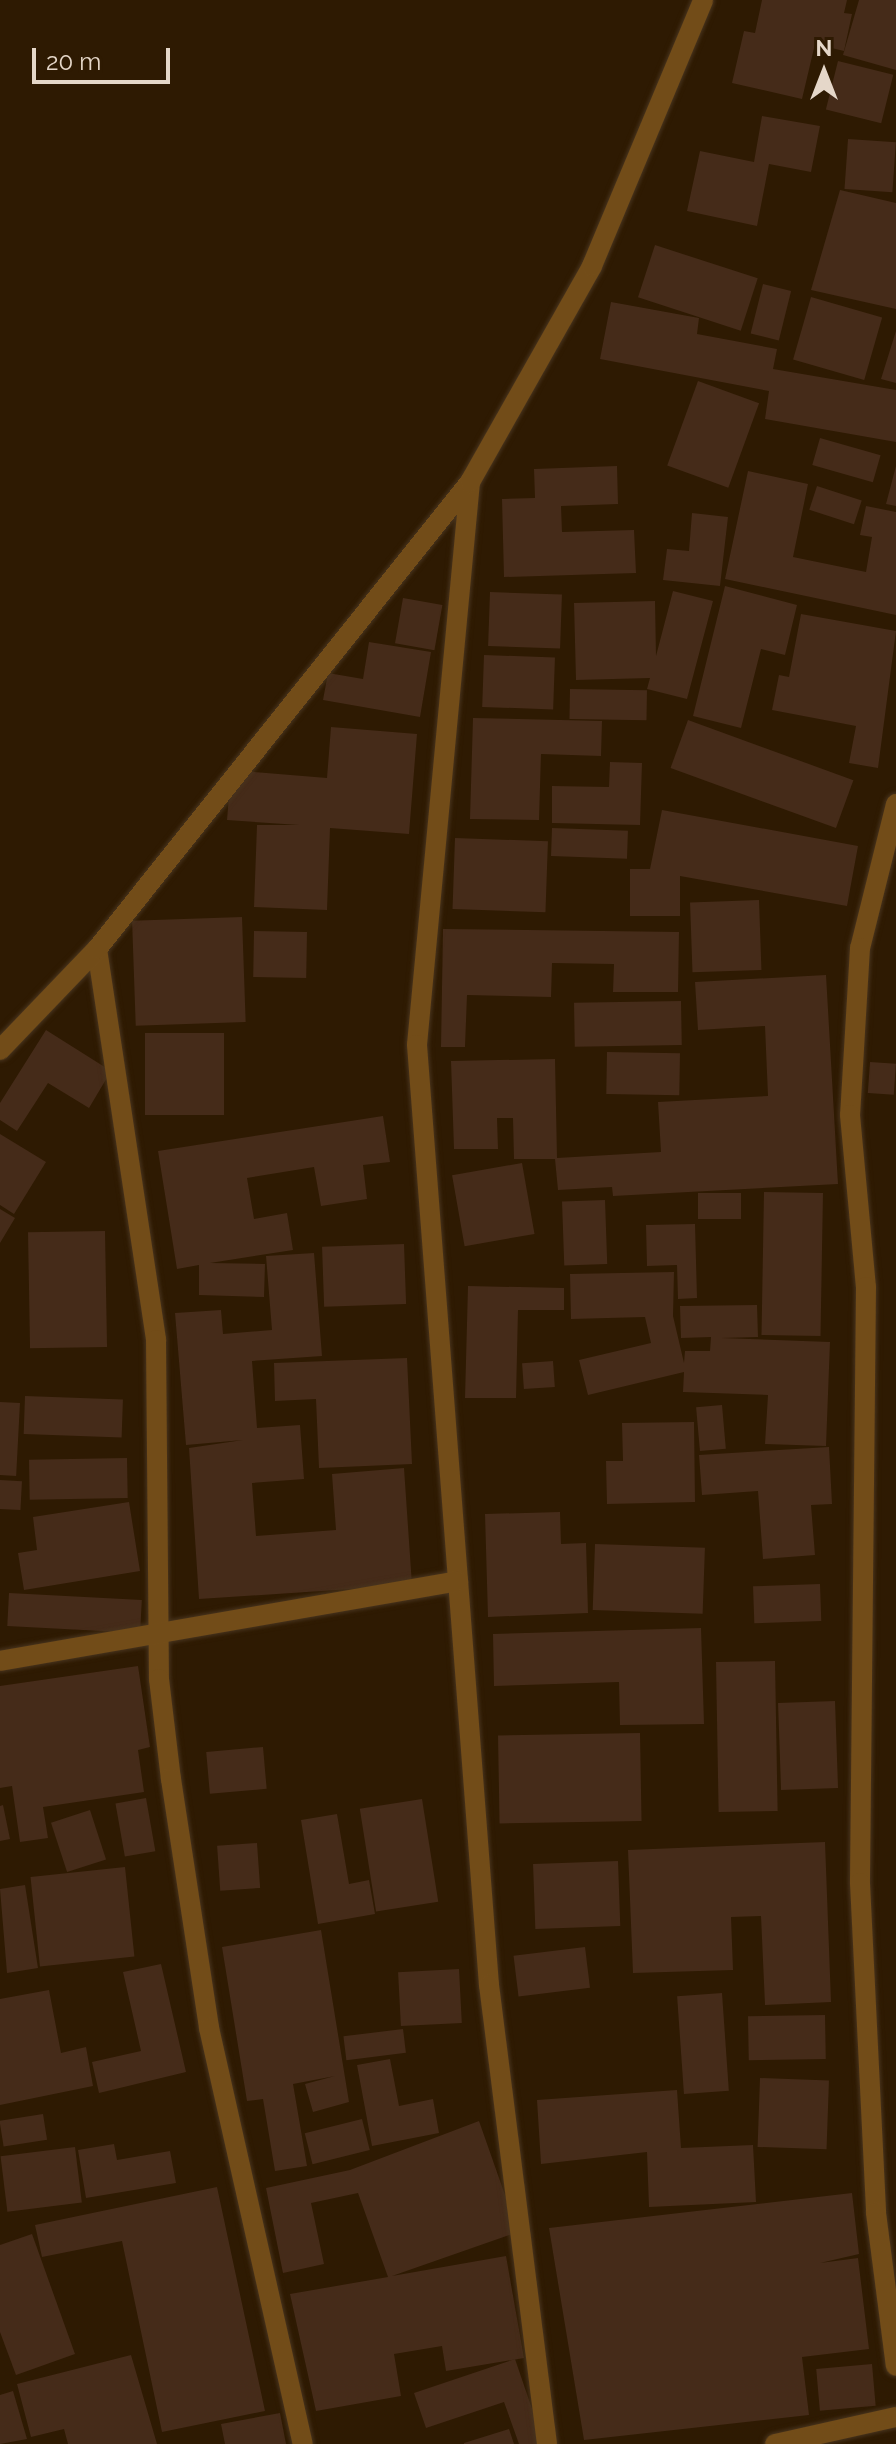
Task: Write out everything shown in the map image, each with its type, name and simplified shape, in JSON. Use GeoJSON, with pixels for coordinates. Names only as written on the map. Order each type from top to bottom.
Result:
{"type":"FeatureCollection","features":[{"type":"Feature","properties":{"kind":"street"},"geometry":{"type":"LineString","coordinates":[[0,1050],[97,949],[470,482],[592,266],[703,0]]}},
{"type":"Feature","properties":{"kind":"street"},"geometry":{"type":"LineString","coordinates":[[470,482],[417,1045],[489,1985],[547,2444]]}},
{"type":"Feature","properties":{"kind":"street"},"geometry":{"type":"LineString","coordinates":[[896,804],[860,948],[850,1115],[866,1287],[860,1883],[876,2213],[896,2366]]}},
{"type":"Feature","properties":{"kind":"street"},"geometry":{"type":"LineString","coordinates":[[97,949],[156,1340],[159,1633],[171,1779],[209,2028],[303,2444]]}},
{"type":"Feature","properties":{"kind":"street"},"geometry":{"type":"LineString","coordinates":[[0,1661],[458,1581]]}},
{"type":"Feature","properties":{"kind":"street"},"geometry":{"type":"LineString","coordinates":[[775,2444],[896,2417]]}},
{"type":"Feature","properties":{"kind":"building"},"geometry":{"type":"Polygon","coordinates":[[[762,0],[847,0],[844,13],[852,14],[844,51],[815,44],[802,99],[732,83],[744,31],[755,33],[762,0]]]}},
{"type":"Feature","properties":{"kind":"building"},"geometry":{"type":"Polygon","coordinates":[[[859,0],[896,0],[896,70],[843,55],[859,0]]]}},
{"type":"Feature","properties":{"kind":"building"},"geometry":{"type":"Polygon","coordinates":[[[838,61],[893,75],[881,123],[826,110],[838,61]]]}},
{"type":"Feature","properties":{"kind":"building"},"geometry":{"type":"Polygon","coordinates":[[[762,116],[820,126],[811,172],[769,164],[757,226],[687,211],[700,151],[754,162],[762,116]]]}},
{"type":"Feature","properties":{"kind":"building"},"geometry":{"type":"Polygon","coordinates":[[[848,139],[896,142],[892,192],[845,189],[848,139]]]}},
{"type":"Feature","properties":{"kind":"building"},"geometry":{"type":"Polygon","coordinates":[[[840,190],[896,203],[896,309],[811,290],[840,190]]]}},
{"type":"Feature","properties":{"kind":"building"},"geometry":{"type":"Polygon","coordinates":[[[655,245],[758,278],[741,331],[638,297],[655,245]]]}},
{"type":"Feature","properties":{"kind":"building"},"geometry":{"type":"Polygon","coordinates":[[[763,284],[791,291],[779,341],[751,333],[763,284]]]}},
{"type":"Feature","properties":{"kind":"building"},"geometry":{"type":"Polygon","coordinates":[[[811,297],[882,317],[864,380],[793,359],[811,297]]]}},
{"type":"Feature","properties":{"kind":"building"},"geometry":{"type":"Polygon","coordinates":[[[611,302],[699,318],[697,334],[777,349],[773,369],[896,390],[896,442],[765,419],[769,391],[600,359],[611,302]]]}},
{"type":"Feature","properties":{"kind":"building"},"geometry":{"type":"Polygon","coordinates":[[[896,331],[896,383],[881,379],[896,331]]]}},
{"type":"Feature","properties":{"kind":"building"},"geometry":{"type":"Polygon","coordinates":[[[698,381],[759,403],[728,488],[667,466],[698,381]]]}},
{"type":"Feature","properties":{"kind":"building"},"geometry":{"type":"Polygon","coordinates":[[[820,438],[881,455],[873,482],[812,465],[820,438]]]}},
{"type":"Feature","properties":{"kind":"building"},"geometry":{"type":"Polygon","coordinates":[[[617,466],[618,504],[561,506],[562,532],[634,530],[636,573],[504,577],[502,499],[535,498],[534,469],[617,466]]]}},
{"type":"Feature","properties":{"kind":"building"},"geometry":{"type":"Polygon","coordinates":[[[896,466],[896,506],[886,504],[896,466]]]}},
{"type":"Feature","properties":{"kind":"building"},"geometry":{"type":"Polygon","coordinates":[[[748,471],[808,484],[793,557],[866,572],[872,537],[860,535],[866,506],[896,512],[896,615],[725,579],[748,471]]]}},
{"type":"Feature","properties":{"kind":"building"},"geometry":{"type":"Polygon","coordinates":[[[817,486],[862,501],[854,524],[809,510],[817,486]]]}},
{"type":"Feature","properties":{"kind":"building"},"geometry":{"type":"Polygon","coordinates":[[[692,513],[728,517],[720,586],[663,580],[667,549],[689,551],[692,513]]]}},
{"type":"Feature","properties":{"kind":"building"},"geometry":{"type":"Polygon","coordinates":[[[725,586],[797,605],[785,655],[761,649],[741,728],[693,716],[725,586]]]}},
{"type":"Feature","properties":{"kind":"building"},"geometry":{"type":"Polygon","coordinates":[[[673,591],[713,601],[687,699],[647,689],[650,678],[576,680],[574,603],[655,601],[656,656],[673,591]]]}},
{"type":"Feature","properties":{"kind":"building"},"geometry":{"type":"Polygon","coordinates":[[[490,592],[562,595],[560,648],[488,646],[490,592]]]}},
{"type":"Feature","properties":{"kind":"building"},"geometry":{"type":"Polygon","coordinates":[[[403,598],[442,605],[434,650],[395,643],[403,598]]]}},
{"type":"Feature","properties":{"kind":"building"},"geometry":{"type":"Polygon","coordinates":[[[801,614],[896,631],[878,768],[849,763],[856,726],[772,710],[779,675],[789,677],[801,614]]]}},
{"type":"Feature","properties":{"kind":"building"},"geometry":{"type":"Polygon","coordinates":[[[369,642],[431,652],[420,717],[323,700],[328,673],[363,679],[369,642]]]}},
{"type":"Feature","properties":{"kind":"building"},"geometry":{"type":"Polygon","coordinates":[[[484,655],[555,657],[553,709],[482,707],[484,655]]]}},
{"type":"Feature","properties":{"kind":"building"},"geometry":{"type":"Polygon","coordinates":[[[570,689],[647,690],[646,720],[569,719],[570,689]]]}},
{"type":"Feature","properties":{"kind":"building"},"geometry":{"type":"Polygon","coordinates":[[[473,718],[602,721],[601,756],[541,754],[539,820],[470,819],[473,718]]]}},
{"type":"Feature","properties":{"kind":"building"},"geometry":{"type":"Polygon","coordinates":[[[688,720],[853,780],[836,828],[671,768],[688,720]]]}},
{"type":"Feature","properties":{"kind":"building"},"geometry":{"type":"Polygon","coordinates":[[[331,727],[417,734],[409,834],[330,828],[327,910],[254,907],[257,825],[299,825],[227,820],[231,770],[327,778],[331,727]]]}},
{"type":"Feature","properties":{"kind":"building"},"geometry":{"type":"Polygon","coordinates":[[[610,762],[642,763],[640,825],[552,823],[552,786],[609,787],[610,762]]]}},
{"type":"Feature","properties":{"kind":"building"},"geometry":{"type":"Polygon","coordinates":[[[662,810],[858,846],[847,906],[680,876],[680,916],[630,916],[630,869],[650,869],[662,810]]]}},
{"type":"Feature","properties":{"kind":"building"},"geometry":{"type":"Polygon","coordinates":[[[552,828],[628,831],[627,859],[551,856],[552,828]]]}},
{"type":"Feature","properties":{"kind":"building"},"geometry":{"type":"Polygon","coordinates":[[[455,838],[548,841],[545,912],[453,909],[455,838]]]}},
{"type":"Feature","properties":{"kind":"building"},"geometry":{"type":"Polygon","coordinates":[[[759,900],[761,970],[692,972],[690,902],[759,900]]]}},
{"type":"Feature","properties":{"kind":"building"},"geometry":{"type":"Polygon","coordinates":[[[242,917],[246,1022],[136,1026],[132,921],[242,917]]]}},
{"type":"Feature","properties":{"kind":"building"},"geometry":{"type":"Polygon","coordinates":[[[443,929],[679,932],[678,992],[613,992],[614,964],[552,963],[551,997],[467,995],[465,1047],[441,1047],[443,929]]]}},
{"type":"Feature","properties":{"kind":"building"},"geometry":{"type":"Polygon","coordinates":[[[254,931],[307,932],[306,978],[253,977],[254,931]]]}},
{"type":"Feature","properties":{"kind":"building"},"geometry":{"type":"Polygon","coordinates":[[[826,975],[838,1184],[613,1196],[612,1187],[558,1190],[555,1159],[514,1159],[513,1118],[497,1118],[498,1149],[454,1149],[451,1061],[555,1059],[557,1158],[661,1152],[658,1102],[768,1096],[765,1026],[698,1030],[695,982],[826,975]]]}},
{"type":"Feature","properties":{"kind":"building"},"geometry":{"type":"Polygon","coordinates":[[[681,1001],[682,1045],[575,1047],[574,1003],[681,1001]]]}},
{"type":"Feature","properties":{"kind":"building"},"geometry":{"type":"Polygon","coordinates":[[[46,1030],[111,1071],[89,1108],[48,1083],[17,1131],[0,1120],[0,1103],[46,1030]]]}},
{"type":"Feature","properties":{"kind":"building"},"geometry":{"type":"Polygon","coordinates":[[[145,1033],[224,1033],[224,1115],[145,1115],[145,1033]]]}},
{"type":"Feature","properties":{"kind":"building"},"geometry":{"type":"Polygon","coordinates":[[[607,1052],[680,1053],[679,1095],[606,1094],[607,1052]]]}},
{"type":"Feature","properties":{"kind":"building"},"geometry":{"type":"Polygon","coordinates":[[[870,1062],[896,1064],[894,1095],[868,1093],[870,1062]]]}},
{"type":"Feature","properties":{"kind":"building"},"geometry":{"type":"Polygon","coordinates":[[[383,1116],[390,1162],[363,1165],[367,1199],[321,1206],[314,1167],[247,1178],[254,1219],[287,1213],[293,1250],[210,1263],[265,1264],[264,1297],[199,1295],[199,1265],[177,1269],[158,1151],[383,1116]]]}},
{"type":"Feature","properties":{"kind":"building"},"geometry":{"type":"Polygon","coordinates":[[[0,1134],[46,1162],[14,1214],[0,1205],[0,1134]]]}},
{"type":"Feature","properties":{"kind":"building"},"geometry":{"type":"Polygon","coordinates":[[[522,1163],[535,1234],[465,1246],[452,1175],[522,1163]]]}},
{"type":"Feature","properties":{"kind":"building"},"geometry":{"type":"Polygon","coordinates":[[[764,1192],[823,1193],[820,1336],[762,1335],[764,1192]]]}},
{"type":"Feature","properties":{"kind":"building"},"geometry":{"type":"Polygon","coordinates":[[[698,1193],[741,1193],[741,1219],[698,1219],[698,1193]]]}},
{"type":"Feature","properties":{"kind":"building"},"geometry":{"type":"Polygon","coordinates":[[[605,1200],[607,1264],[564,1265],[562,1202],[605,1200]]]}},
{"type":"Feature","properties":{"kind":"building"},"geometry":{"type":"Polygon","coordinates":[[[0,1209],[15,1218],[0,1243],[0,1209]]]}},
{"type":"Feature","properties":{"kind":"building"},"geometry":{"type":"Polygon","coordinates":[[[695,1224],[697,1298],[678,1299],[677,1265],[647,1266],[646,1225],[695,1224]]]}},
{"type":"Feature","properties":{"kind":"building"},"geometry":{"type":"Polygon","coordinates":[[[105,1231],[107,1347],[30,1348],[28,1232],[105,1231]]]}},
{"type":"Feature","properties":{"kind":"building"},"geometry":{"type":"Polygon","coordinates":[[[404,1244],[406,1304],[324,1307],[322,1247],[404,1244]]]}},
{"type":"Feature","properties":{"kind":"building"},"geometry":{"type":"Polygon","coordinates":[[[314,1253],[322,1356],[252,1361],[257,1428],[300,1425],[304,1479],[252,1483],[256,1536],[336,1530],[332,1474],[404,1468],[412,1585],[199,1599],[189,1448],[243,1440],[186,1445],[175,1313],[221,1310],[223,1334],[272,1330],[266,1256],[314,1253]]]}},
{"type":"Feature","properties":{"kind":"building"},"geometry":{"type":"Polygon","coordinates":[[[674,1272],[673,1316],[684,1363],[685,1351],[710,1351],[711,1337],[681,1338],[680,1306],[757,1305],[758,1337],[721,1338],[830,1342],[826,1446],[765,1444],[768,1395],[683,1392],[684,1372],[588,1395],[579,1360],[651,1343],[645,1317],[571,1319],[570,1274],[674,1272]]]}},
{"type":"Feature","properties":{"kind":"building"},"geometry":{"type":"Polygon","coordinates":[[[468,1286],[564,1288],[564,1310],[518,1310],[516,1398],[465,1398],[468,1286]]]}},
{"type":"Feature","properties":{"kind":"building"},"geometry":{"type":"Polygon","coordinates":[[[407,1358],[412,1464],[319,1468],[316,1399],[275,1401],[274,1363],[407,1358]]]}},
{"type":"Feature","properties":{"kind":"building"},"geometry":{"type":"Polygon","coordinates":[[[553,1361],[555,1387],[524,1389],[522,1363],[553,1361]]]}},
{"type":"Feature","properties":{"kind":"building"},"geometry":{"type":"Polygon","coordinates":[[[25,1396],[123,1399],[122,1437],[24,1434],[25,1396]]]}},
{"type":"Feature","properties":{"kind":"building"},"geometry":{"type":"Polygon","coordinates":[[[0,1402],[20,1403],[16,1476],[0,1475],[0,1402]]]}},
{"type":"Feature","properties":{"kind":"building"},"geometry":{"type":"Polygon","coordinates":[[[722,1405],[726,1449],[700,1451],[696,1407],[722,1405]]]}},
{"type":"Feature","properties":{"kind":"building"},"geometry":{"type":"Polygon","coordinates":[[[694,1422],[695,1502],[607,1504],[606,1461],[623,1461],[622,1423],[694,1422]]]}},
{"type":"Feature","properties":{"kind":"building"},"geometry":{"type":"Polygon","coordinates":[[[829,1447],[832,1504],[811,1505],[815,1555],[763,1559],[758,1491],[702,1495],[699,1455],[829,1447]]]}},
{"type":"Feature","properties":{"kind":"building"},"geometry":{"type":"Polygon","coordinates":[[[127,1458],[128,1498],[30,1500],[29,1460],[127,1458]]]}},
{"type":"Feature","properties":{"kind":"building"},"geometry":{"type":"Polygon","coordinates":[[[0,1480],[22,1481],[20,1510],[0,1509],[0,1480]]]}},
{"type":"Feature","properties":{"kind":"building"},"geometry":{"type":"Polygon","coordinates":[[[129,1502],[140,1571],[24,1590],[18,1553],[37,1550],[33,1517],[129,1502]]]}},
{"type":"Feature","properties":{"kind":"building"},"geometry":{"type":"Polygon","coordinates":[[[560,1512],[561,1544],[586,1543],[588,1613],[488,1617],[485,1514],[560,1512]]]}},
{"type":"Feature","properties":{"kind":"building"},"geometry":{"type":"Polygon","coordinates":[[[595,1544],[705,1548],[703,1614],[593,1610],[595,1544]]]}},
{"type":"Feature","properties":{"kind":"building"},"geometry":{"type":"Polygon","coordinates":[[[820,1584],[821,1621],[754,1623],[753,1586],[820,1584]]]}},
{"type":"Feature","properties":{"kind":"building"},"geometry":{"type":"Polygon","coordinates":[[[9,1593],[142,1600],[140,1633],[7,1626],[9,1593]]]}},
{"type":"Feature","properties":{"kind":"building"},"geometry":{"type":"Polygon","coordinates":[[[701,1628],[704,1724],[620,1725],[619,1682],[494,1686],[493,1634],[701,1628]]]}},
{"type":"Feature","properties":{"kind":"building"},"geometry":{"type":"Polygon","coordinates":[[[775,1661],[778,1811],[719,1812],[716,1662],[775,1661]]]}},
{"type":"Feature","properties":{"kind":"building"},"geometry":{"type":"Polygon","coordinates":[[[138,1666],[150,1747],[138,1750],[144,1792],[43,1807],[48,1838],[20,1842],[12,1786],[0,1788],[0,1686],[138,1666]]]}},
{"type":"Feature","properties":{"kind":"building"},"geometry":{"type":"Polygon","coordinates":[[[835,1701],[838,1788],[781,1790],[778,1703],[835,1701]]]}},
{"type":"Feature","properties":{"kind":"building"},"geometry":{"type":"Polygon","coordinates":[[[640,1733],[642,1821],[500,1823],[498,1735],[640,1733]]]}},
{"type":"Feature","properties":{"kind":"building"},"geometry":{"type":"Polygon","coordinates":[[[263,1747],[267,1789],[210,1794],[206,1752],[263,1747]]]}},
{"type":"Feature","properties":{"kind":"building"},"geometry":{"type":"Polygon","coordinates":[[[146,1798],[155,1851],[125,1857],[115,1803],[146,1798]]]}},
{"type":"Feature","properties":{"kind":"building"},"geometry":{"type":"Polygon","coordinates":[[[422,1799],[438,1902],[376,1912],[360,1809],[422,1799]]]}},
{"type":"Feature","properties":{"kind":"building"},"geometry":{"type":"Polygon","coordinates":[[[3,1805],[10,1839],[0,1841],[0,1806],[3,1805]]]}},
{"type":"Feature","properties":{"kind":"building"},"geometry":{"type":"Polygon","coordinates":[[[90,1810],[106,1859],[67,1872],[51,1823],[90,1810]]]}},
{"type":"Feature","properties":{"kind":"building"},"geometry":{"type":"Polygon","coordinates":[[[337,1814],[349,1884],[369,1880],[375,1914],[318,1924],[301,1820],[337,1814]]]}},
{"type":"Feature","properties":{"kind":"building"},"geometry":{"type":"Polygon","coordinates":[[[825,1842],[831,2002],[765,2005],[761,1916],[731,1917],[733,1970],[633,1973],[628,1850],[825,1842]]]}},
{"type":"Feature","properties":{"kind":"building"},"geometry":{"type":"Polygon","coordinates":[[[257,1843],[260,1888],[220,1891],[217,1846],[257,1843]]]}},
{"type":"Feature","properties":{"kind":"building"},"geometry":{"type":"Polygon","coordinates":[[[618,1861],[620,1926],[535,1929],[533,1864],[618,1861]]]}},
{"type":"Feature","properties":{"kind":"building"},"geometry":{"type":"Polygon","coordinates":[[[125,1867],[134,1957],[40,1966],[31,1877],[125,1867]]]}},
{"type":"Feature","properties":{"kind":"building"},"geometry":{"type":"Polygon","coordinates":[[[25,1885],[38,1968],[7,1973],[0,1889],[25,1885]]]}},
{"type":"Feature","properties":{"kind":"building"},"geometry":{"type":"Polygon","coordinates":[[[321,1930],[349,2102],[313,2112],[305,2084],[335,2076],[293,2084],[307,2166],[275,2171],[263,2099],[247,2101],[222,1947],[321,1930]]]}},
{"type":"Feature","properties":{"kind":"building"},"geometry":{"type":"Polygon","coordinates":[[[585,1947],[590,1988],[519,1996],[514,1956],[585,1947]]]}},
{"type":"Feature","properties":{"kind":"building"},"geometry":{"type":"Polygon","coordinates":[[[161,1964],[186,2072],[99,2093],[92,2062],[141,2051],[123,1972],[161,1964]]]}},
{"type":"Feature","properties":{"kind":"building"},"geometry":{"type":"Polygon","coordinates":[[[459,1969],[462,2023],[401,2026],[398,1972],[459,1969]]]}},
{"type":"Feature","properties":{"kind":"building"},"geometry":{"type":"Polygon","coordinates":[[[49,1990],[61,2053],[86,2047],[93,2086],[0,2105],[0,1999],[49,1990]]]}},
{"type":"Feature","properties":{"kind":"building"},"geometry":{"type":"Polygon","coordinates":[[[722,1993],[729,2091],[684,2094],[677,1996],[722,1993]]]}},
{"type":"Feature","properties":{"kind":"building"},"geometry":{"type":"Polygon","coordinates":[[[825,2015],[826,2059],[749,2060],[748,2016],[825,2015]]]}},
{"type":"Feature","properties":{"kind":"building"},"geometry":{"type":"Polygon","coordinates":[[[403,2029],[406,2053],[346,2060],[343,2036],[403,2029]]]}},
{"type":"Feature","properties":{"kind":"building"},"geometry":{"type":"Polygon","coordinates":[[[390,2059],[399,2106],[433,2099],[439,2133],[372,2146],[357,2065],[390,2059]]]}},
{"type":"Feature","properties":{"kind":"building"},"geometry":{"type":"Polygon","coordinates":[[[760,2078],[829,2080],[827,2149],[758,2147],[760,2078]]]}},
{"type":"Feature","properties":{"kind":"building"},"geometry":{"type":"Polygon","coordinates":[[[677,2090],[681,2148],[753,2145],[756,2202],[649,2207],[647,2152],[541,2164],[537,2100],[677,2090]]]}},
{"type":"Feature","properties":{"kind":"building"},"geometry":{"type":"Polygon","coordinates":[[[43,2114],[47,2140],[4,2147],[0,2121],[43,2114]]]}},
{"type":"Feature","properties":{"kind":"building"},"geometry":{"type":"Polygon","coordinates":[[[362,2119],[370,2150],[312,2164],[305,2133],[362,2119]]]}},
{"type":"Feature","properties":{"kind":"building"},"geometry":{"type":"Polygon","coordinates":[[[479,2121],[518,2232],[392,2276],[506,2256],[524,2358],[446,2371],[442,2346],[394,2354],[401,2396],[316,2411],[290,2294],[388,2277],[358,2193],[311,2203],[324,2264],[283,2273],[266,2188],[350,2170],[479,2121]]]}},
{"type":"Feature","properties":{"kind":"building"},"geometry":{"type":"Polygon","coordinates":[[[114,2144],[117,2160],[170,2151],[176,2183],[86,2198],[78,2150],[114,2144]]]}},
{"type":"Feature","properties":{"kind":"building"},"geometry":{"type":"Polygon","coordinates":[[[75,2147],[82,2203],[7,2212],[1,2156],[75,2147]]]}},
{"type":"Feature","properties":{"kind":"building"},"geometry":{"type":"Polygon","coordinates":[[[217,2187],[265,2411],[162,2432],[122,2241],[42,2257],[35,2225],[217,2187]]]}},
{"type":"Feature","properties":{"kind":"building"},"geometry":{"type":"Polygon","coordinates":[[[852,2193],[859,2254],[820,2263],[858,2258],[869,2349],[802,2357],[809,2415],[584,2440],[549,2228],[852,2193]]]}},
{"type":"Feature","properties":{"kind":"building"},"geometry":{"type":"Polygon","coordinates":[[[32,2234],[75,2354],[16,2375],[0,2332],[0,2245],[32,2234]]]}},
{"type":"Feature","properties":{"kind":"building"},"geometry":{"type":"Polygon","coordinates":[[[131,2355],[157,2444],[68,2444],[64,2429],[31,2437],[17,2384],[131,2355]]]}},
{"type":"Feature","properties":{"kind":"building"},"geometry":{"type":"Polygon","coordinates":[[[515,2359],[544,2444],[519,2444],[504,2402],[426,2428],[414,2393],[515,2359]]]}},
{"type":"Feature","properties":{"kind":"building"},"geometry":{"type":"Polygon","coordinates":[[[872,2364],[876,2406],[820,2411],[816,2369],[872,2364]]]}},
{"type":"Feature","properties":{"kind":"building"},"geometry":{"type":"Polygon","coordinates":[[[13,2391],[27,2439],[0,2444],[0,2395],[13,2391]]]}},
{"type":"Feature","properties":{"kind":"building"},"geometry":{"type":"Polygon","coordinates":[[[280,2413],[286,2444],[225,2444],[221,2424],[280,2413]]]}},
{"type":"Feature","properties":{"kind":"building"},"geometry":{"type":"Polygon","coordinates":[[[509,2429],[514,2444],[464,2444],[464,2443],[509,2429]]]}}]}
